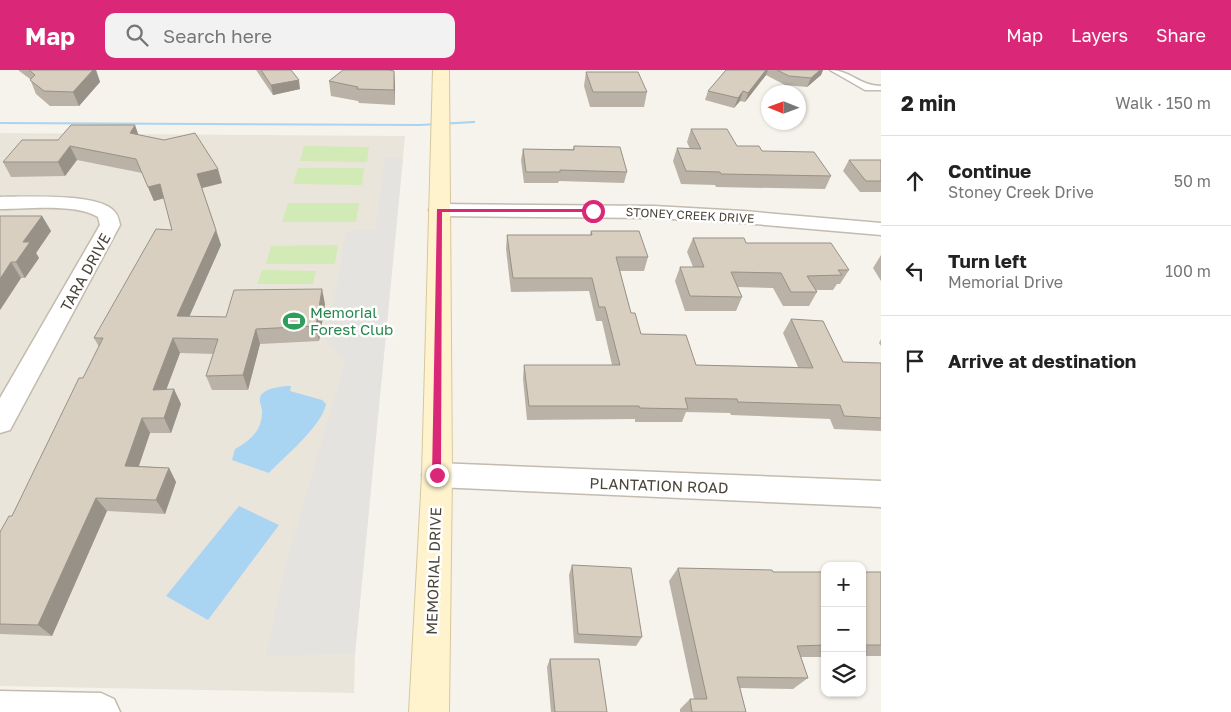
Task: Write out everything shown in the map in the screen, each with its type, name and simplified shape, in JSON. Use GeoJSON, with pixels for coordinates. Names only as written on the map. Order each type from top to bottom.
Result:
{"type":"FeatureCollection","features":[{"type":"Feature","properties":{"kind":"street","name":"MEMORIAL DRIVE"},"geometry":{"type":"LineString","coordinates":[[429,712],[437,475],[441,70]]}},
{"type":"Feature","properties":{"kind":"street","name":"TARA DRIVE"},"geometry":{"type":"LineString","coordinates":[[0,203],[59,204],[96,208],[106,214],[110,225],[0,422]]}},
{"type":"Feature","properties":{"kind":"street","name":"STONEY CREEK DRIVE"},"geometry":{"type":"LineString","coordinates":[[439,210],[654,212],[785,220],[881,229]]}},
{"type":"Feature","properties":{"kind":"street","name":"PLANTATION ROAD"},"geometry":{"type":"LineString","coordinates":[[437,475],[881,494]]}},
{"type":"Feature","properties":{"kind":"street"},"geometry":{"type":"LineString","coordinates":[[0,710],[101,712]]}},
{"type":"Feature","properties":{"kind":"lane"},"geometry":{"type":"LineString","coordinates":[[834,70],[868,88],[881,88]]}},
{"type":"Feature","properties":{"kind":"shaded area"},"geometry":{"type":"Polygon","coordinates":[[[0,133],[405,136],[355,654],[354,693],[0,686],[0,133]]]}},
{"type":"Feature","properties":{"kind":"shaded area"},"geometry":{"type":"Polygon","coordinates":[[[385,158],[403,158],[355,654],[266,656],[283,574],[345,362],[327,340],[346,231],[375,230],[385,158]]]}},
{"type":"Feature","properties":{"kind":"green space"},"geometry":{"type":"Polygon","coordinates":[[[304,146],[369,147],[367,162],[300,161],[304,146]]]}},
{"type":"Feature","properties":{"kind":"green space"},"geometry":{"type":"Polygon","coordinates":[[[298,168],[364,168],[362,185],[293,184],[298,168]]]}},
{"type":"Feature","properties":{"kind":"green space"},"geometry":{"type":"Polygon","coordinates":[[[288,203],[359,203],[356,222],[282,222],[288,203]]]}},
{"type":"Feature","properties":{"kind":"green space"},"geometry":{"type":"Polygon","coordinates":[[[338,245],[335,264],[266,264],[271,246],[338,245]]]}},
{"type":"Feature","properties":{"kind":"green space"},"geometry":{"type":"Polygon","coordinates":[[[262,270],[316,271],[313,284],[257,284],[262,270]]]}},
{"type":"Feature","properties":{"kind":"water"},"geometry":{"type":"Polygon","coordinates":[[[291,386],[290,391],[322,400],[326,404],[318,422],[269,473],[232,460],[235,449],[245,443],[257,431],[262,412],[260,398],[264,392],[273,388],[291,386]]]}},
{"type":"Feature","properties":{"kind":"water"},"geometry":{"type":"Polygon","coordinates":[[[239,506],[279,525],[208,620],[166,596],[239,506]]]}},
{"type":"Feature","properties":{"kind":"building"},"geometry":{"type":"Polygon","coordinates":[[[29,70],[93,70],[73,92],[44,91],[30,80],[35,75],[29,70]]]}},
{"type":"Feature","properties":{"kind":"building"},"geometry":{"type":"Polygon","coordinates":[[[261,70],[291,70],[299,80],[271,85],[261,70]]]}},
{"type":"Feature","properties":{"kind":"building"},"geometry":{"type":"Polygon","coordinates":[[[343,70],[394,71],[394,90],[357,89],[358,87],[329,81],[343,70]]]}},
{"type":"Feature","properties":{"kind":"building"},"geometry":{"type":"Polygon","coordinates":[[[726,70],[766,70],[748,93],[743,91],[738,98],[708,91],[726,70]]]}},
{"type":"Feature","properties":{"kind":"building"},"geometry":{"type":"Polygon","coordinates":[[[777,70],[820,70],[811,78],[789,76],[777,70]]]}},
{"type":"Feature","properties":{"kind":"building"},"geometry":{"type":"Polygon","coordinates":[[[586,72],[638,72],[647,92],[593,92],[586,72]]]}},
{"type":"Feature","properties":{"kind":"building"},"geometry":{"type":"Polygon","coordinates":[[[71,125],[135,125],[130,133],[164,140],[195,133],[218,169],[197,174],[216,230],[177,316],[226,317],[234,290],[322,289],[316,326],[256,329],[243,375],[206,376],[218,339],[173,338],[153,390],[174,389],[164,418],[142,418],[125,466],[169,468],[156,500],[96,498],[38,625],[0,624],[0,532],[9,516],[12,516],[79,378],[83,378],[103,338],[94,338],[156,229],[172,230],[160,184],[148,187],[136,159],[70,146],[58,162],[3,162],[22,140],[58,140],[71,125]]]}},
{"type":"Feature","properties":{"kind":"building"},"geometry":{"type":"Polygon","coordinates":[[[691,129],[727,129],[737,146],[759,146],[762,151],[814,152],[831,176],[721,174],[720,172],[686,171],[677,148],[701,149],[691,129]]]}},
{"type":"Feature","properties":{"kind":"building"},"geometry":{"type":"Polygon","coordinates":[[[574,146],[620,147],[627,172],[560,170],[560,172],[526,172],[523,149],[574,150],[574,146]]]}},
{"type":"Feature","properties":{"kind":"building"},"geometry":{"type":"Polygon","coordinates":[[[849,160],[881,160],[881,181],[866,181],[849,160]]]}},
{"type":"Feature","properties":{"kind":"building"},"geometry":{"type":"Polygon","coordinates":[[[0,216],[42,216],[23,242],[30,242],[16,262],[11,262],[0,279],[0,216]]]}},
{"type":"Feature","properties":{"kind":"building"},"geometry":{"type":"Polygon","coordinates":[[[591,231],[639,231],[648,257],[616,257],[631,313],[635,313],[641,334],[686,335],[696,365],[813,368],[791,319],[823,321],[843,362],[881,363],[881,418],[844,416],[840,405],[738,402],[737,399],[685,398],[688,409],[640,408],[639,406],[529,406],[524,365],[620,365],[605,307],[599,307],[592,278],[513,278],[507,235],[592,235],[591,231]]]}},
{"type":"Feature","properties":{"kind":"building"},"geometry":{"type":"Polygon","coordinates":[[[693,238],[744,238],[746,243],[831,243],[849,270],[838,270],[842,275],[807,276],[817,292],[791,292],[781,273],[731,272],[742,297],[690,296],[680,267],[704,267],[693,238]]]}},
{"type":"Feature","properties":{"kind":"building"},"geometry":{"type":"Polygon","coordinates":[[[572,565],[631,568],[642,637],[578,634],[572,565]]]}},
{"type":"Feature","properties":{"kind":"building"},"geometry":{"type":"Polygon","coordinates":[[[678,568],[821,572],[821,645],[797,646],[808,678],[737,677],[746,712],[692,712],[690,699],[707,699],[678,568]]]}},
{"type":"Feature","properties":{"kind":"building"},"geometry":{"type":"Polygon","coordinates":[[[866,572],[881,572],[881,645],[866,645],[866,572]]]}},
{"type":"Feature","properties":{"kind":"building"},"geometry":{"type":"Polygon","coordinates":[[[550,659],[599,659],[607,712],[555,712],[550,659]]]}},
{"type":"Feature","properties":{"kind":"waterway"},"geometry":{"type":"LineString","coordinates":[[0,123],[420,125],[473,122]]}},
{"type":"Feature","properties":{"kind":"place","name":"Memorial Forest Club"},"geometry":{"type":"Point","coordinates":[294,321]}},
{"type":"Feature","properties":{"kind":"route"},"geometry":{"type":"LineString","coordinates":[[437,475],[439,210],[593,211]]}}]}
